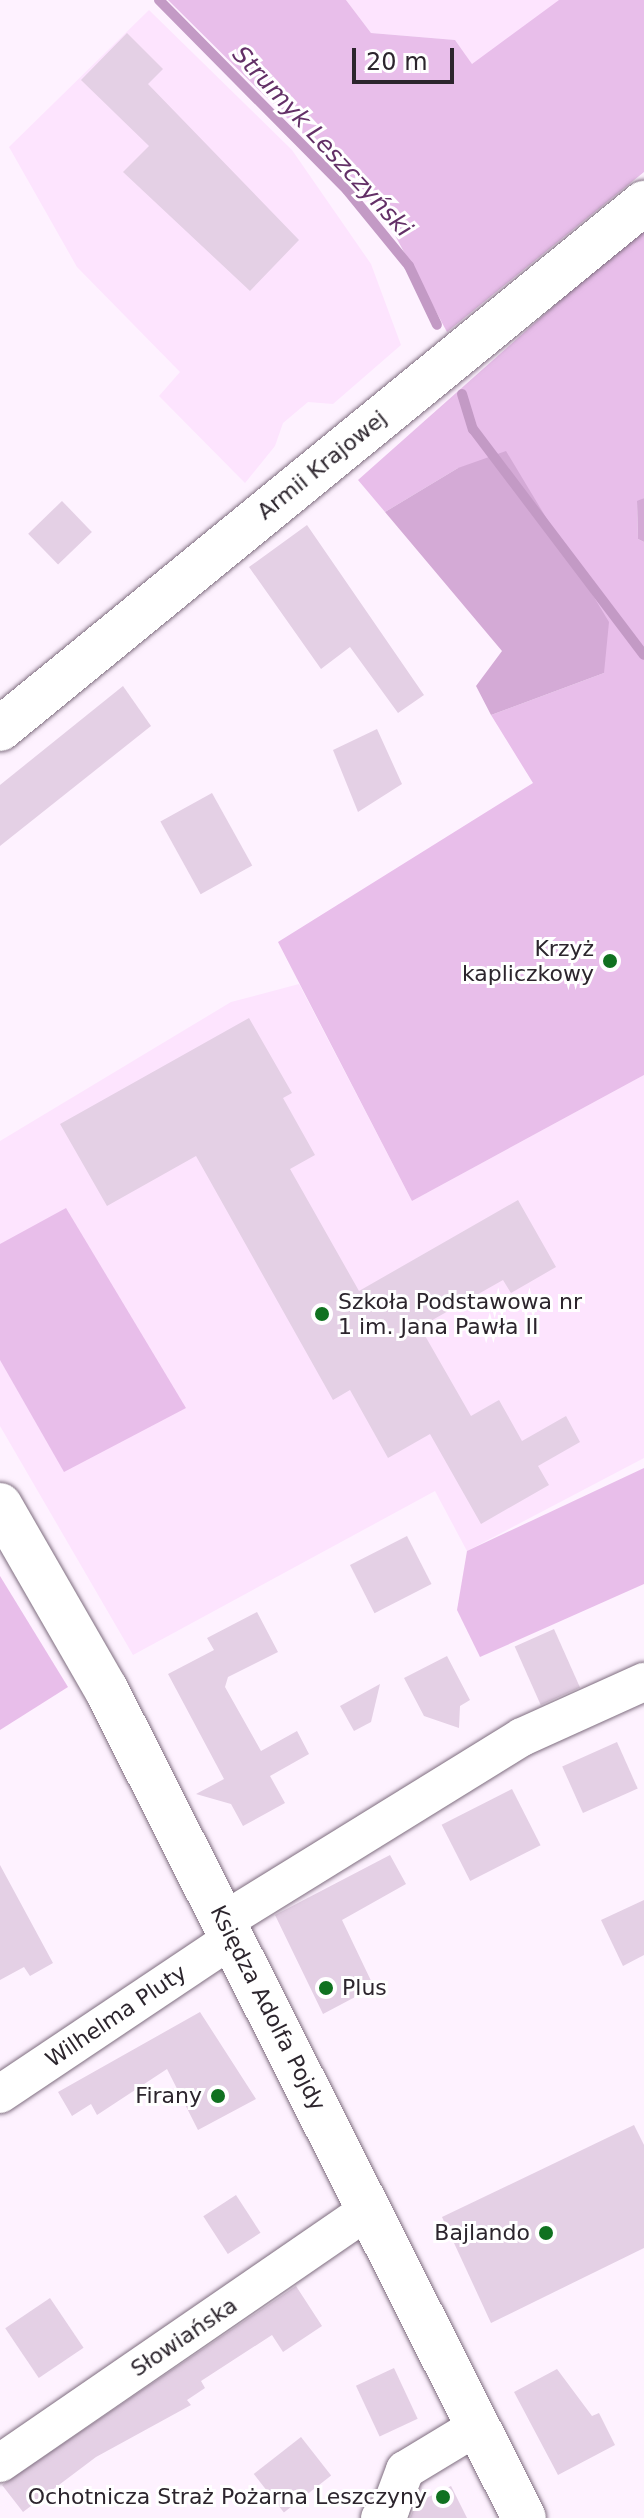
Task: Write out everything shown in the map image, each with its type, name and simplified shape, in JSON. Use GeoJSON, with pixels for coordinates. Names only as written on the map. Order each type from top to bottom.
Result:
{"type":"FeatureCollection","features":[{"type":"Feature","properties":{"kind":"street","name":"Armii Krajowej"},"geometry":{"type":"LineString","coordinates":[[0,729],[644,203]]}},
{"type":"Feature","properties":{"kind":"street","name":"Księdza Adolfa Pojdy"},"geometry":{"type":"LineString","coordinates":[[0,1505],[106,1689],[524,2518]]}},
{"type":"Feature","properties":{"kind":"street","name":"Wilhelma Pluty"},"geometry":{"type":"LineString","coordinates":[[0,2094],[228,1930],[522,1737],[644,1682]]}},
{"type":"Feature","properties":{"kind":"street","name":"Słowiańska"},"geometry":{"type":"LineString","coordinates":[[0,2463],[368,2210]]}},
{"type":"Feature","properties":{"kind":"street"},"geometry":{"type":"LineString","coordinates":[[380,2518],[390,2510],[405,2470],[478,2426]]}},
{"type":"Feature","properties":{"kind":"shaded area"},"geometry":{"type":"Polygon","coordinates":[[[168,0],[346,0],[371,33],[455,40],[472,64],[559,0],[644,0],[644,172],[447,332],[383,213],[168,0]]]}},
{"type":"Feature","properties":{"kind":"shaded area"},"geometry":{"type":"Polygon","coordinates":[[[346,0],[582,0],[481,77],[455,40],[371,33],[346,0]]]}},
{"type":"Feature","properties":{"kind":"shaded area"},"geometry":{"type":"Polygon","coordinates":[[[149,10],[292,150],[371,264],[401,345],[333,404],[308,402],[283,423],[275,446],[245,483],[159,396],[180,372],[77,267],[9,147],[149,10]]]}},
{"type":"Feature","properties":{"kind":"shaded area"},"geometry":{"type":"Polygon","coordinates":[[[644,226],[644,498],[637,502],[638,539],[644,542],[644,1075],[412,1201],[278,942],[533,783],[491,715],[604,673],[458,468],[385,512],[358,480],[644,226]]]}},
{"type":"Feature","properties":{"kind":"shaded area"},"geometry":{"type":"Polygon","coordinates":[[[506,451],[609,622],[604,673],[491,715],[476,686],[502,651],[385,512],[458,468],[506,451]]]}},
{"type":"Feature","properties":{"kind":"shaded area"},"geometry":{"type":"Polygon","coordinates":[[[644,498],[644,542],[638,539],[637,501],[644,498]]]}},
{"type":"Feature","properties":{"kind":"shaded area","name":"Szkoła Podstawowa nr 1 im. Jana Pawła II"},"geometry":{"type":"Polygon","coordinates":[[[299,984],[412,1201],[644,1075],[644,1458],[467,1551],[435,1491],[133,1655],[0,1426],[0,1141],[231,1002],[299,984]]]}},
{"type":"Feature","properties":{"kind":"shaded area"},"geometry":{"type":"Polygon","coordinates":[[[66,1208],[186,1408],[64,1472],[0,1360],[0,1244],[66,1208]]]}},
{"type":"Feature","properties":{"kind":"shaded area"},"geometry":{"type":"Polygon","coordinates":[[[644,1468],[644,1584],[480,1657],[457,1610],[467,1551],[644,1468]]]}},
{"type":"Feature","properties":{"kind":"shaded area"},"geometry":{"type":"Polygon","coordinates":[[[0,1576],[68,1687],[0,1730],[0,1576]]]}},
{"type":"Feature","properties":{"kind":"building"},"geometry":{"type":"Polygon","coordinates":[[[127,33],[163,69],[148,84],[299,240],[250,291],[123,172],[149,146],[81,80],[127,33]]]}},
{"type":"Feature","properties":{"kind":"building"},"geometry":{"type":"Polygon","coordinates":[[[62,501],[92,532],[58,565],[28,534],[62,501]]]}},
{"type":"Feature","properties":{"kind":"building"},"geometry":{"type":"Polygon","coordinates":[[[307,525],[424,695],[398,713],[350,647],[321,669],[249,567],[307,525]]]}},
{"type":"Feature","properties":{"kind":"building"},"geometry":{"type":"Polygon","coordinates":[[[123,686],[151,726],[0,846],[0,785],[123,686]]]}},
{"type":"Feature","properties":{"kind":"building"},"geometry":{"type":"Polygon","coordinates":[[[377,729],[402,784],[358,812],[333,750],[377,729]]]}},
{"type":"Feature","properties":{"kind":"building"},"geometry":{"type":"Polygon","coordinates":[[[212,793],[252,866],[201,894],[160,822],[212,793]]]}},
{"type":"Feature","properties":{"kind":"building"},"geometry":{"type":"Polygon","coordinates":[[[249,1018],[292,1093],[283,1098],[315,1155],[290,1169],[359,1291],[518,1200],[556,1267],[511,1293],[503,1280],[420,1327],[471,1416],[499,1400],[522,1441],[566,1416],[580,1442],[538,1466],[549,1485],[481,1524],[430,1434],[388,1458],[350,1390],[333,1400],[196,1156],[107,1206],[60,1124],[249,1018]]]}},
{"type":"Feature","properties":{"kind":"building"},"geometry":{"type":"Polygon","coordinates":[[[407,1536],[432,1584],[374,1613],[350,1565],[407,1536]]]}},
{"type":"Feature","properties":{"kind":"building"},"geometry":{"type":"Polygon","coordinates":[[[257,1612],[278,1652],[228,1677],[225,1687],[261,1751],[297,1731],[309,1754],[270,1776],[285,1803],[243,1826],[231,1804],[196,1794],[224,1779],[168,1674],[214,1650],[207,1638],[257,1612]]]}},
{"type":"Feature","properties":{"kind":"building"},"geometry":{"type":"Polygon","coordinates":[[[554,1629],[580,1687],[541,1705],[515,1646],[554,1629]]]}},
{"type":"Feature","properties":{"kind":"building"},"geometry":{"type":"Polygon","coordinates":[[[447,1656],[470,1700],[460,1706],[459,1728],[424,1716],[404,1678],[447,1656]]]}},
{"type":"Feature","properties":{"kind":"building"},"geometry":{"type":"Polygon","coordinates":[[[380,1684],[371,1722],[354,1731],[340,1706],[380,1684]]]}},
{"type":"Feature","properties":{"kind":"building"},"geometry":{"type":"Polygon","coordinates":[[[617,1742],[638,1789],[583,1813],[562,1766],[617,1742]]]}},
{"type":"Feature","properties":{"kind":"building"},"geometry":{"type":"Polygon","coordinates":[[[512,1789],[541,1845],[470,1881],[442,1825],[512,1789]]]}},
{"type":"Feature","properties":{"kind":"building"},"geometry":{"type":"Polygon","coordinates":[[[390,1855],[406,1884],[342,1920],[374,1987],[323,2014],[275,1915],[390,1855]]]}},
{"type":"Feature","properties":{"kind":"building"},"geometry":{"type":"Polygon","coordinates":[[[0,1865],[53,1963],[30,1976],[24,1967],[0,1980],[0,1865]]]}},
{"type":"Feature","properties":{"kind":"building"},"geometry":{"type":"Polygon","coordinates":[[[644,1900],[644,1955],[623,1966],[601,1920],[644,1900]]]}},
{"type":"Feature","properties":{"kind":"building"},"geometry":{"type":"Polygon","coordinates":[[[200,2012],[256,2099],[198,2130],[167,2069],[97,2115],[91,2104],[72,2116],[58,2092],[200,2012]]]}},
{"type":"Feature","properties":{"kind":"building","name":"Bajlando"},"geometry":{"type":"Polygon","coordinates":[[[634,2125],[644,2145],[644,2248],[491,2323],[442,2217],[634,2125]]]}},
{"type":"Feature","properties":{"kind":"building"},"geometry":{"type":"Polygon","coordinates":[[[236,2195],[261,2233],[228,2254],[203,2216],[236,2195]]]}},
{"type":"Feature","properties":{"kind":"building"},"geometry":{"type":"Polygon","coordinates":[[[296,2286],[322,2326],[283,2352],[272,2335],[201,2381],[205,2388],[187,2400],[191,2405],[96,2457],[23,2512],[2,2485],[296,2286]]]}},
{"type":"Feature","properties":{"kind":"building"},"geometry":{"type":"Polygon","coordinates":[[[50,2298],[84,2348],[39,2378],[5,2328],[50,2298]]]}},
{"type":"Feature","properties":{"kind":"building"},"geometry":{"type":"Polygon","coordinates":[[[394,2368],[418,2419],[380,2437],[356,2386],[394,2368]]]}},
{"type":"Feature","properties":{"kind":"building"},"geometry":{"type":"Polygon","coordinates":[[[557,2369],[592,2416],[599,2413],[615,2445],[558,2475],[514,2392],[557,2369]]]}},
{"type":"Feature","properties":{"kind":"building"},"geometry":{"type":"Polygon","coordinates":[[[301,2437],[331,2476],[284,2513],[254,2474],[301,2437]]]}},
{"type":"Feature","properties":{"kind":"building","name":"Ochotnicza Straż Pożarna Leszczyny"},"geometry":{"type":"Polygon","coordinates":[[[451,2486],[467,2518],[410,2518],[416,2503],[451,2486]]]}},
{"type":"Feature","properties":{"kind":"waterway","name":"Strumyk Leszczyński"},"geometry":{"type":"LineString","coordinates":[[159,0],[347,190],[409,266],[437,325]]}},
{"type":"Feature","properties":{"kind":"waterway","name":"Strumyk Leszczyński"},"geometry":{"type":"LineString","coordinates":[[462,394],[473,429],[644,655]]}},
{"type":"Feature","properties":{"kind":"place","name":"Krzyż kapliczkowy"},"geometry":{"type":"Point","coordinates":[610,961]}},
{"type":"Feature","properties":{"kind":"place","name":"Szkoła Podstawowa nr 1 im. Jana Pawła II"},"geometry":{"type":"Point","coordinates":[322,1314]}},
{"type":"Feature","properties":{"kind":"place","name":"Plus"},"geometry":{"type":"Point","coordinates":[326,1988]}},
{"type":"Feature","properties":{"kind":"place","name":"Firany"},"geometry":{"type":"Point","coordinates":[218,2096]}},
{"type":"Feature","properties":{"kind":"place","name":"Bajlando"},"geometry":{"type":"Point","coordinates":[546,2233]}},
{"type":"Feature","properties":{"kind":"place","name":"Ochotnicza Straż Pożarna Leszczyny"},"geometry":{"type":"Point","coordinates":[443,2497]}}]}
